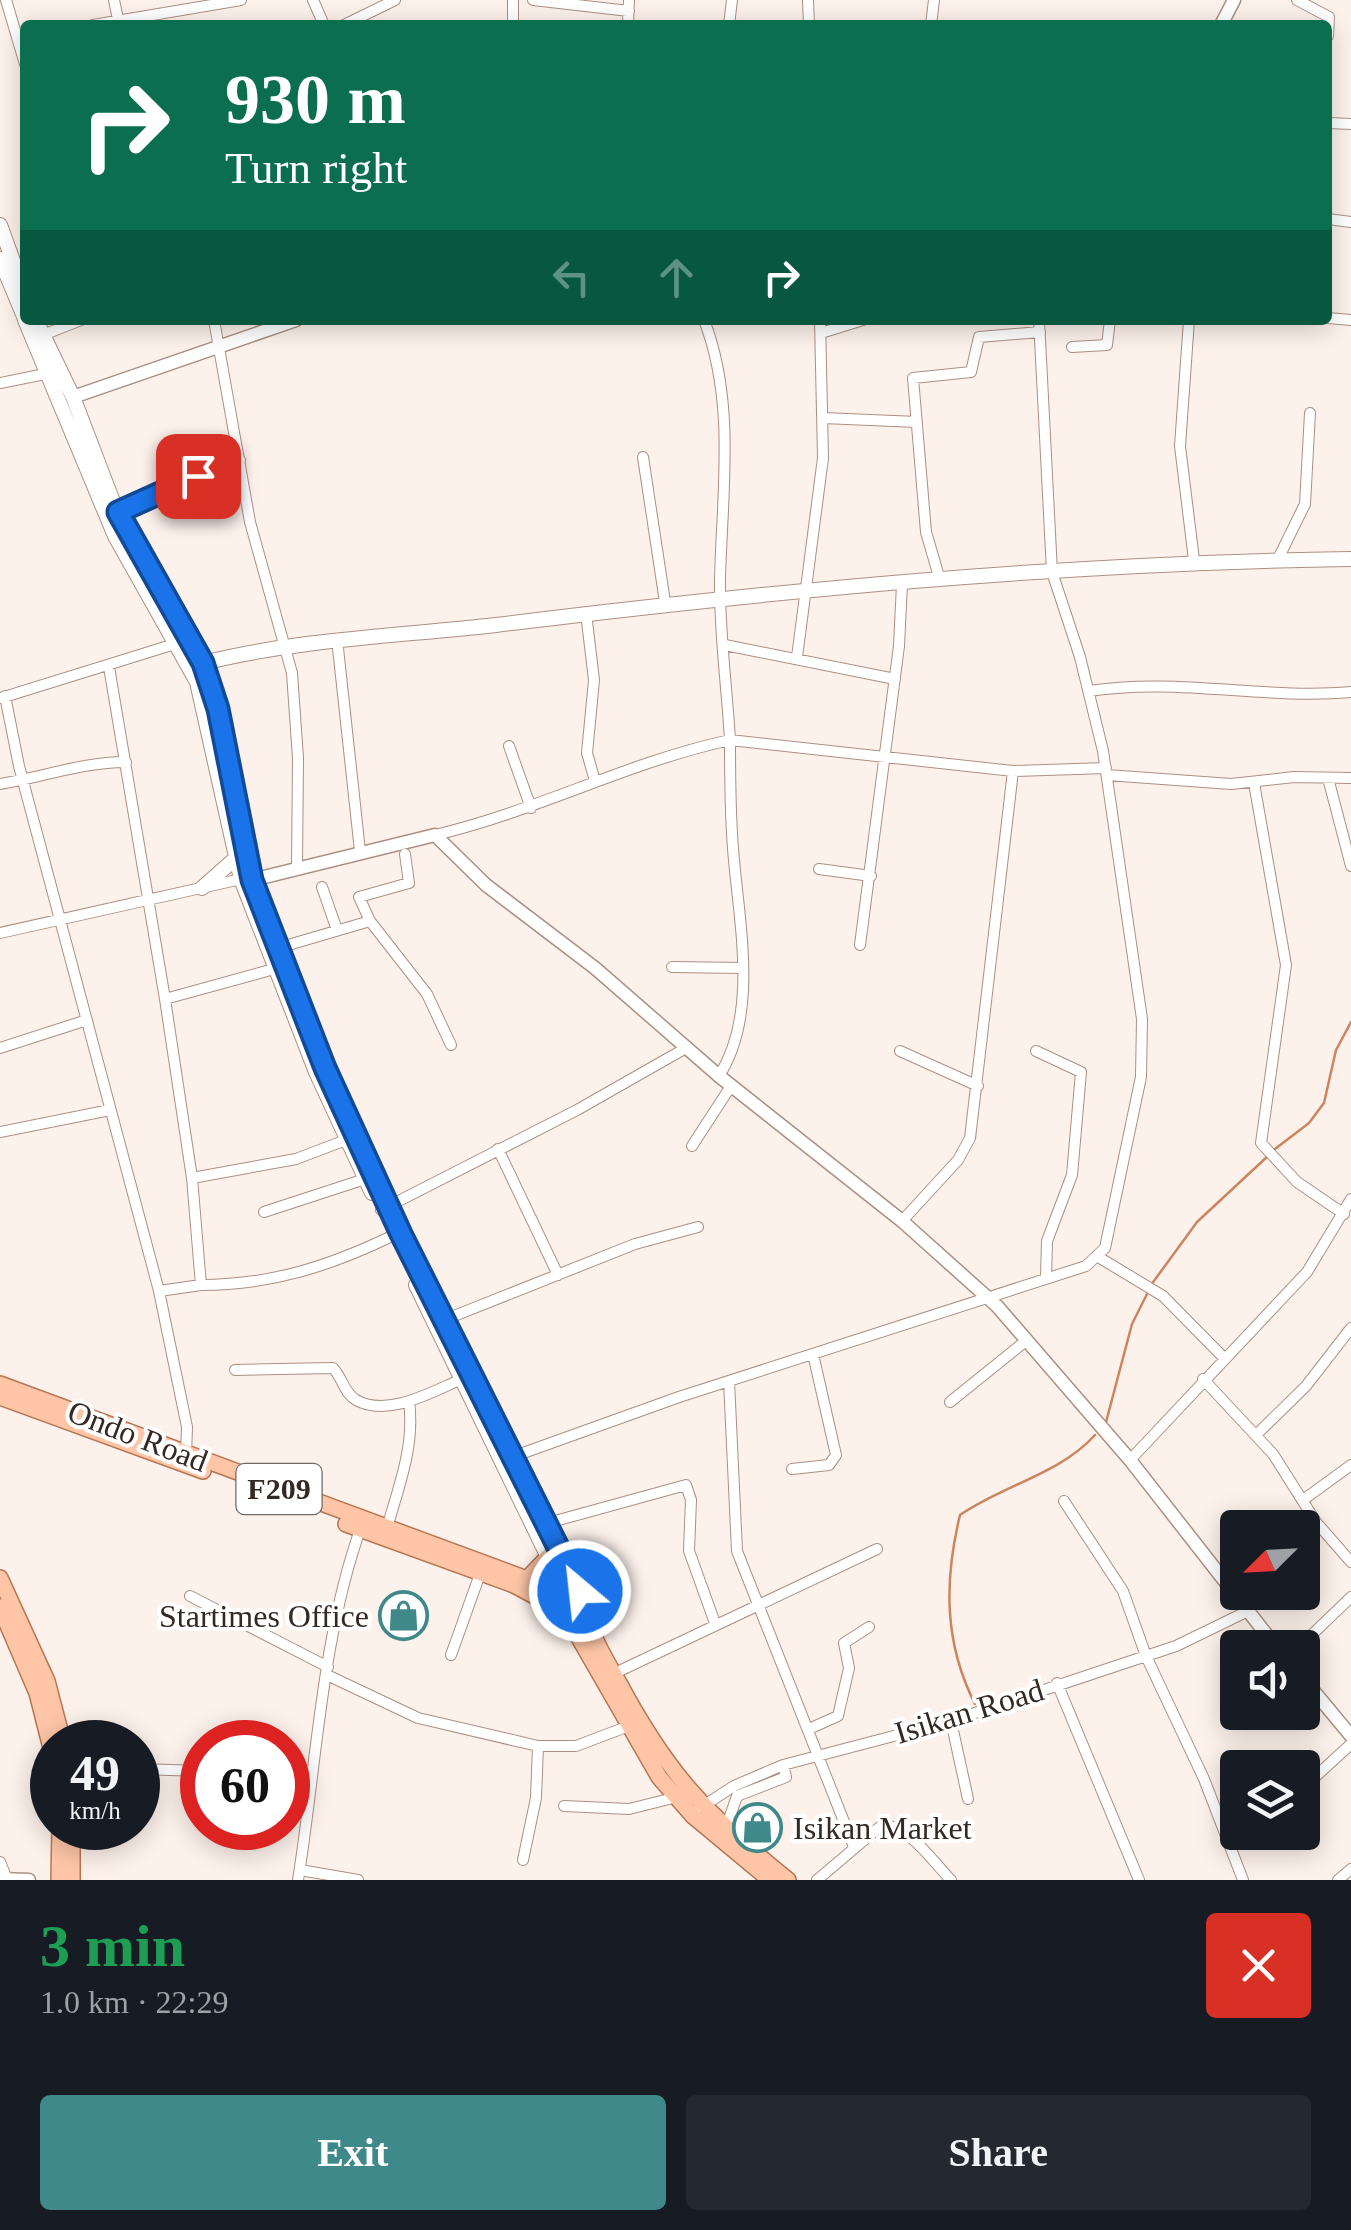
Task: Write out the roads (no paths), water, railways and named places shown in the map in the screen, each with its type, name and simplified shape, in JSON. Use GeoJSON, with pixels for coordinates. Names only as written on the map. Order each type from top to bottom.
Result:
{"type":"FeatureCollection","features":[{"type":"Feature","properties":{"kind":"main road"},"geometry":{"type":"LineString","coordinates":[[0,225],[20,304]]}},
{"type":"Feature","properties":{"kind":"main road"},"geometry":{"type":"LineString","coordinates":[[27,325],[115,536],[203,663],[247,879],[274,968],[384,1208],[544,1524],[564,1598]]}},
{"type":"Feature","properties":{"kind":"main road"},"geometry":{"type":"LineString","coordinates":[[39,325],[73,397],[146,577],[197,682],[224,766],[236,858],[278,948],[346,1140],[384,1208],[392,1236],[549,1556],[564,1598],[659,1777],[677,1797],[726,1828],[788,1880]]}},
{"type":"Feature","properties":{"kind":"main road"},"geometry":{"type":"LineString","coordinates":[[203,663],[286,645],[664,602],[1194,560],[1351,558]]}},
{"type":"Feature","properties":{"kind":"main road"},"geometry":{"type":"LineString","coordinates":[[202,888],[236,858]]}},
{"type":"Feature","properties":{"kind":"main road","name":"Ondo Road"},"geometry":{"type":"LineString","coordinates":[[0,1384],[185,1460]]}},
{"type":"Feature","properties":{"kind":"main road","name":"Ondo Road"},"geometry":{"type":"LineString","coordinates":[[0,1398],[185,1460],[362,1525],[480,1574],[564,1598]]}},
{"type":"Feature","properties":{"kind":"main road","name":"Ondo Road"},"geometry":{"type":"LineString","coordinates":[[362,1525],[387,1528],[527,1580],[564,1598]]}},
{"type":"Feature","properties":{"kind":"main road"},"geometry":{"type":"LineString","coordinates":[[527,1580],[540,1571],[549,1556]]}},
{"type":"Feature","properties":{"kind":"main road"},"geometry":{"type":"LineString","coordinates":[[0,1578],[47,1681],[57,1720]]}},
{"type":"Feature","properties":{"kind":"main road"},"geometry":{"type":"LineString","coordinates":[[564,1598],[583,1606],[614,1674],[697,1811],[770,1880]]}},
{"type":"Feature","properties":{"kind":"main road"},"geometry":{"type":"LineString","coordinates":[[0,1607],[37,1693],[44,1720]]}},
{"type":"Feature","properties":{"kind":"main road"},"geometry":{"type":"LineString","coordinates":[[59,1880],[60,1850]]}},
{"type":"Feature","properties":{"kind":"main road"},"geometry":{"type":"LineString","coordinates":[[72,1850],[72,1880]]}},
{"type":"Feature","properties":{"kind":"street"},"geometry":{"type":"LineString","coordinates":[[6,0],[20,38]]}},
{"type":"Feature","properties":{"kind":"street"},"geometry":{"type":"LineString","coordinates":[[129,20],[241,0]]}},
{"type":"Feature","properties":{"kind":"street"},"geometry":{"type":"LineString","coordinates":[[354,20],[395,0]]}},
{"type":"Feature","properties":{"kind":"street"},"geometry":{"type":"LineString","coordinates":[[534,0],[629,6]]}},
{"type":"Feature","properties":{"kind":"street"},"geometry":{"type":"LineString","coordinates":[[1297,0],[1330,20]]}},
{"type":"Feature","properties":{"kind":"street"},"geometry":{"type":"LineString","coordinates":[[44,335],[69,325]]}},
{"type":"Feature","properties":{"kind":"street"},"geometry":{"type":"LineString","coordinates":[[215,325],[250,522],[286,645],[296,702],[297,867]]}},
{"type":"Feature","properties":{"kind":"street"},"geometry":{"type":"LineString","coordinates":[[73,397],[282,325]]}},
{"type":"Feature","properties":{"kind":"street"},"geometry":{"type":"LineString","coordinates":[[705,325],[722,394],[730,811],[744,968],[737,1022],[718,1076]]}},
{"type":"Feature","properties":{"kind":"street"},"geometry":{"type":"LineString","coordinates":[[1072,348],[1107,346],[1109,325]]}},
{"type":"Feature","properties":{"kind":"street"},"geometry":{"type":"LineString","coordinates":[[1189,325],[1180,446],[1194,560]]}},
{"type":"Feature","properties":{"kind":"street"},"geometry":{"type":"LineString","coordinates":[[797,657],[809,589],[823,418],[821,326]]}},
{"type":"Feature","properties":{"kind":"street"},"geometry":{"type":"LineString","coordinates":[[940,580],[926,532],[913,378],[970,372],[979,337],[1039,326],[1052,572],[1089,691],[1107,772],[1144,1045],[1134,1119],[1100,1258]]}},
{"type":"Feature","properties":{"kind":"street"},"geometry":{"type":"LineString","coordinates":[[0,383],[50,373]]}},
{"type":"Feature","properties":{"kind":"street"},"geometry":{"type":"LineString","coordinates":[[1278,559],[1305,504],[1310,413]]}},
{"type":"Feature","properties":{"kind":"street"},"geometry":{"type":"LineString","coordinates":[[823,418],[917,422]]}},
{"type":"Feature","properties":{"kind":"street"},"geometry":{"type":"LineString","coordinates":[[643,457],[664,602]]}},
{"type":"Feature","properties":{"kind":"street"},"geometry":{"type":"LineString","coordinates":[[118,512],[240,460]]}},
{"type":"Feature","properties":{"kind":"street"},"geometry":{"type":"LineString","coordinates":[[860,945],[895,679],[902,584]]}},
{"type":"Feature","properties":{"kind":"street"},"geometry":{"type":"LineString","coordinates":[[586,612],[594,680],[587,753],[595,781]]}},
{"type":"Feature","properties":{"kind":"street"},"geometry":{"type":"LineString","coordinates":[[337,639],[360,852]]}},
{"type":"Feature","properties":{"kind":"street"},"geometry":{"type":"LineString","coordinates":[[178,643],[3,697],[160,1291],[187,1427],[185,1460]]}},
{"type":"Feature","properties":{"kind":"street"},"geometry":{"type":"LineString","coordinates":[[725,644],[895,679]]}},
{"type":"Feature","properties":{"kind":"street"},"geometry":{"type":"LineString","coordinates":[[109,667],[192,1178],[201,1285]]}},
{"type":"Feature","properties":{"kind":"street"},"geometry":{"type":"LineString","coordinates":[[1089,691],[1145,684],[1302,696],[1351,692]]}},
{"type":"Feature","properties":{"kind":"street"},"geometry":{"type":"LineString","coordinates":[[0,933],[436,835],[531,808],[658,758],[730,740],[884,760],[1013,771],[1107,772],[1254,783],[1351,778]]}},
{"type":"Feature","properties":{"kind":"street"},"geometry":{"type":"LineString","coordinates":[[508,746],[531,808]]}},
{"type":"Feature","properties":{"kind":"street"},"geometry":{"type":"LineString","coordinates":[[0,784],[92,762],[126,762]]}},
{"type":"Feature","properties":{"kind":"street"},"geometry":{"type":"LineString","coordinates":[[902,1222],[965,1151],[978,1086],[1013,771]]}},
{"type":"Feature","properties":{"kind":"street"},"geometry":{"type":"LineString","coordinates":[[1328,778],[1351,866]]}},
{"type":"Feature","properties":{"kind":"street"},"geometry":{"type":"LineString","coordinates":[[1254,783],[1286,965],[1260,1140],[1268,1154],[1344,1214]]}},
{"type":"Feature","properties":{"kind":"street"},"geometry":{"type":"LineString","coordinates":[[436,835],[486,885],[595,968],[718,1076],[902,1222],[986,1296],[1130,1460],[1263,1630]]}},
{"type":"Feature","properties":{"kind":"street"},"geometry":{"type":"LineString","coordinates":[[405,854],[409,883],[358,897],[370,920],[420,983],[451,1045]]}},
{"type":"Feature","properties":{"kind":"street"},"geometry":{"type":"LineString","coordinates":[[819,870],[872,876]]}},
{"type":"Feature","properties":{"kind":"street"},"geometry":{"type":"LineString","coordinates":[[322,886],[337,930]]}},
{"type":"Feature","properties":{"kind":"street"},"geometry":{"type":"LineString","coordinates":[[278,948],[370,920]]}},
{"type":"Feature","properties":{"kind":"street"},"geometry":{"type":"LineString","coordinates":[[672,967],[744,968]]}},
{"type":"Feature","properties":{"kind":"street"},"geometry":{"type":"LineString","coordinates":[[165,998],[274,968]]}},
{"type":"Feature","properties":{"kind":"street"},"geometry":{"type":"LineString","coordinates":[[0,1048],[87,1020]]}},
{"type":"Feature","properties":{"kind":"street"},"geometry":{"type":"LineString","coordinates":[[384,1208],[686,1048]]}},
{"type":"Feature","properties":{"kind":"street"},"geometry":{"type":"LineString","coordinates":[[900,1051],[978,1086]]}},
{"type":"Feature","properties":{"kind":"street"},"geometry":{"type":"LineString","coordinates":[[1036,1051],[1081,1072],[1072,1175],[1047,1241],[1046,1276]]}},
{"type":"Feature","properties":{"kind":"street"},"geometry":{"type":"LineString","coordinates":[[692,1146],[731,1086]]}},
{"type":"Feature","properties":{"kind":"street"},"geometry":{"type":"LineString","coordinates":[[0,1132],[110,1110]]}},
{"type":"Feature","properties":{"kind":"street"},"geometry":{"type":"LineString","coordinates":[[192,1178],[296,1160],[346,1140]]}},
{"type":"Feature","properties":{"kind":"street"},"geometry":{"type":"LineString","coordinates":[[498,1150],[558,1275]]}},
{"type":"Feature","properties":{"kind":"street"},"geometry":{"type":"LineString","coordinates":[[264,1212],[365,1179]]}},
{"type":"Feature","properties":{"kind":"street"},"geometry":{"type":"LineString","coordinates":[[1130,1460],[1307,1272],[1351,1199]]}},
{"type":"Feature","properties":{"kind":"street"},"geometry":{"type":"LineString","coordinates":[[444,1320],[636,1244],[698,1228]]}},
{"type":"Feature","properties":{"kind":"street"},"geometry":{"type":"LineString","coordinates":[[160,1291],[265,1281],[318,1269],[392,1236]]}},
{"type":"Feature","properties":{"kind":"street"},"geometry":{"type":"LineString","coordinates":[[512,1457],[1100,1258],[1163,1296],[1224,1359]]}},
{"type":"Feature","properties":{"kind":"street"},"geometry":{"type":"LineString","coordinates":[[1256,1436],[1306,1386],[1351,1328]]}},
{"type":"Feature","properties":{"kind":"street"},"geometry":{"type":"LineString","coordinates":[[950,1402],[1027,1340]]}},
{"type":"Feature","properties":{"kind":"street"},"geometry":{"type":"LineString","coordinates":[[792,1469],[829,1465],[836,1455],[813,1354]]}},
{"type":"Feature","properties":{"kind":"street"},"geometry":{"type":"LineString","coordinates":[[234,1370],[333,1368],[357,1400],[409,1402],[462,1379]]}},
{"type":"Feature","properties":{"kind":"street"},"geometry":{"type":"LineString","coordinates":[[1204,1379],[1256,1436],[1351,1562]]}},
{"type":"Feature","properties":{"kind":"street"},"geometry":{"type":"LineString","coordinates":[[729,1381],[737,1551],[755,1604],[811,1728],[854,1847]]}},
{"type":"Feature","properties":{"kind":"street"},"geometry":{"type":"LineString","coordinates":[[387,1528],[406,1465],[412,1423],[409,1402]]}},
{"type":"Feature","properties":{"kind":"street"},"geometry":{"type":"LineString","coordinates":[[1303,1500],[1351,1465]]}},
{"type":"Feature","properties":{"kind":"street"},"geometry":{"type":"LineString","coordinates":[[544,1524],[686,1484],[691,1500],[688,1552],[715,1623]]}},
{"type":"Feature","properties":{"kind":"street"},"geometry":{"type":"LineString","coordinates":[[1064,1501],[1123,1591],[1146,1656],[1220,1807]]}},
{"type":"Feature","properties":{"kind":"street"},"geometry":{"type":"LineString","coordinates":[[358,1880],[299,1875],[311,1771],[342,1588],[362,1525]]}},
{"type":"Feature","properties":{"kind":"street"},"geometry":{"type":"LineString","coordinates":[[614,1674],[877,1549]]}},
{"type":"Feature","properties":{"kind":"street"},"geometry":{"type":"LineString","coordinates":[[451,1655],[480,1574]]}},
{"type":"Feature","properties":{"kind":"street"},"geometry":{"type":"LineString","coordinates":[[190,1596],[418,1718],[538,1746],[576,1746],[629,1726]]}},
{"type":"Feature","properties":{"kind":"street"},"geometry":{"type":"LineString","coordinates":[[1317,1630],[1351,1597]]}},
{"type":"Feature","properties":{"kind":"street","name":"Isikan Road"},"geometry":{"type":"LineString","coordinates":[[697,1811],[783,1766],[950,1721],[1146,1656],[1212,1631],[1248,1611]]}},
{"type":"Feature","properties":{"kind":"street"},"geometry":{"type":"LineString","coordinates":[[811,1728],[838,1716],[849,1668],[844,1644],[869,1628]]}},
{"type":"Feature","properties":{"kind":"street"},"geometry":{"type":"LineString","coordinates":[[1057,1683],[1140,1880]]}},
{"type":"Feature","properties":{"kind":"street"},"geometry":{"type":"LineString","coordinates":[[1320,1699],[1351,1736]]}},
{"type":"Feature","properties":{"kind":"street"},"geometry":{"type":"LineString","coordinates":[[950,1721],[968,1800]]}},
{"type":"Feature","properties":{"kind":"street"},"geometry":{"type":"LineString","coordinates":[[1320,1772],[1351,1744]]}},
{"type":"Feature","properties":{"kind":"street"},"geometry":{"type":"LineString","coordinates":[[523,1860],[536,1798],[538,1746]]}},
{"type":"Feature","properties":{"kind":"street"},"geometry":{"type":"LineString","coordinates":[[726,1828],[737,1796],[786,1777],[783,1766]]}},
{"type":"Feature","properties":{"kind":"street"},"geometry":{"type":"LineString","coordinates":[[564,1806],[629,1808],[677,1797]]}},
{"type":"Feature","properties":{"kind":"street"},"geometry":{"type":"LineString","coordinates":[[817,1880],[882,1825],[895,1826],[950,1880]]}},
{"type":"Feature","properties":{"kind":"street"},"geometry":{"type":"LineString","coordinates":[[1236,1850],[1243,1880]]}},
{"type":"Feature","properties":{"kind":"street"},"geometry":{"type":"LineString","coordinates":[[0,1862],[3,1879],[29,1880]]}},
{"type":"Feature","properties":{"kind":"street"},"geometry":{"type":"LineString","coordinates":[[1338,1880],[1351,1869]]}},
{"type":"Feature","properties":{"kind":"waterway"},"geometry":{"type":"LineString","coordinates":[[1275,1149],[1309,1123],[1324,1103],[1336,1050],[1351,1022]]}},
{"type":"Feature","properties":{"kind":"waterway"},"geometry":{"type":"LineString","coordinates":[[1151,1285],[1197,1222],[1269,1155]]}},
{"type":"Feature","properties":{"kind":"waterway"},"geometry":{"type":"LineString","coordinates":[[1106,1422],[1132,1324],[1148,1292]]}},
{"type":"Feature","properties":{"kind":"waterway"},"geometry":{"type":"LineString","coordinates":[[975,1704],[957,1658],[950,1611],[951,1564],[960,1515],[1065,1460],[1095,1435]]}},
{"type":"Feature","properties":{"kind":"place","name":"Startimes Office"},"geometry":{"type":"Point","coordinates":[404,1616]}},
{"type":"Feature","properties":{"kind":"place","name":"Isikan Market"},"geometry":{"type":"Point","coordinates":[758,1828]}}]}
